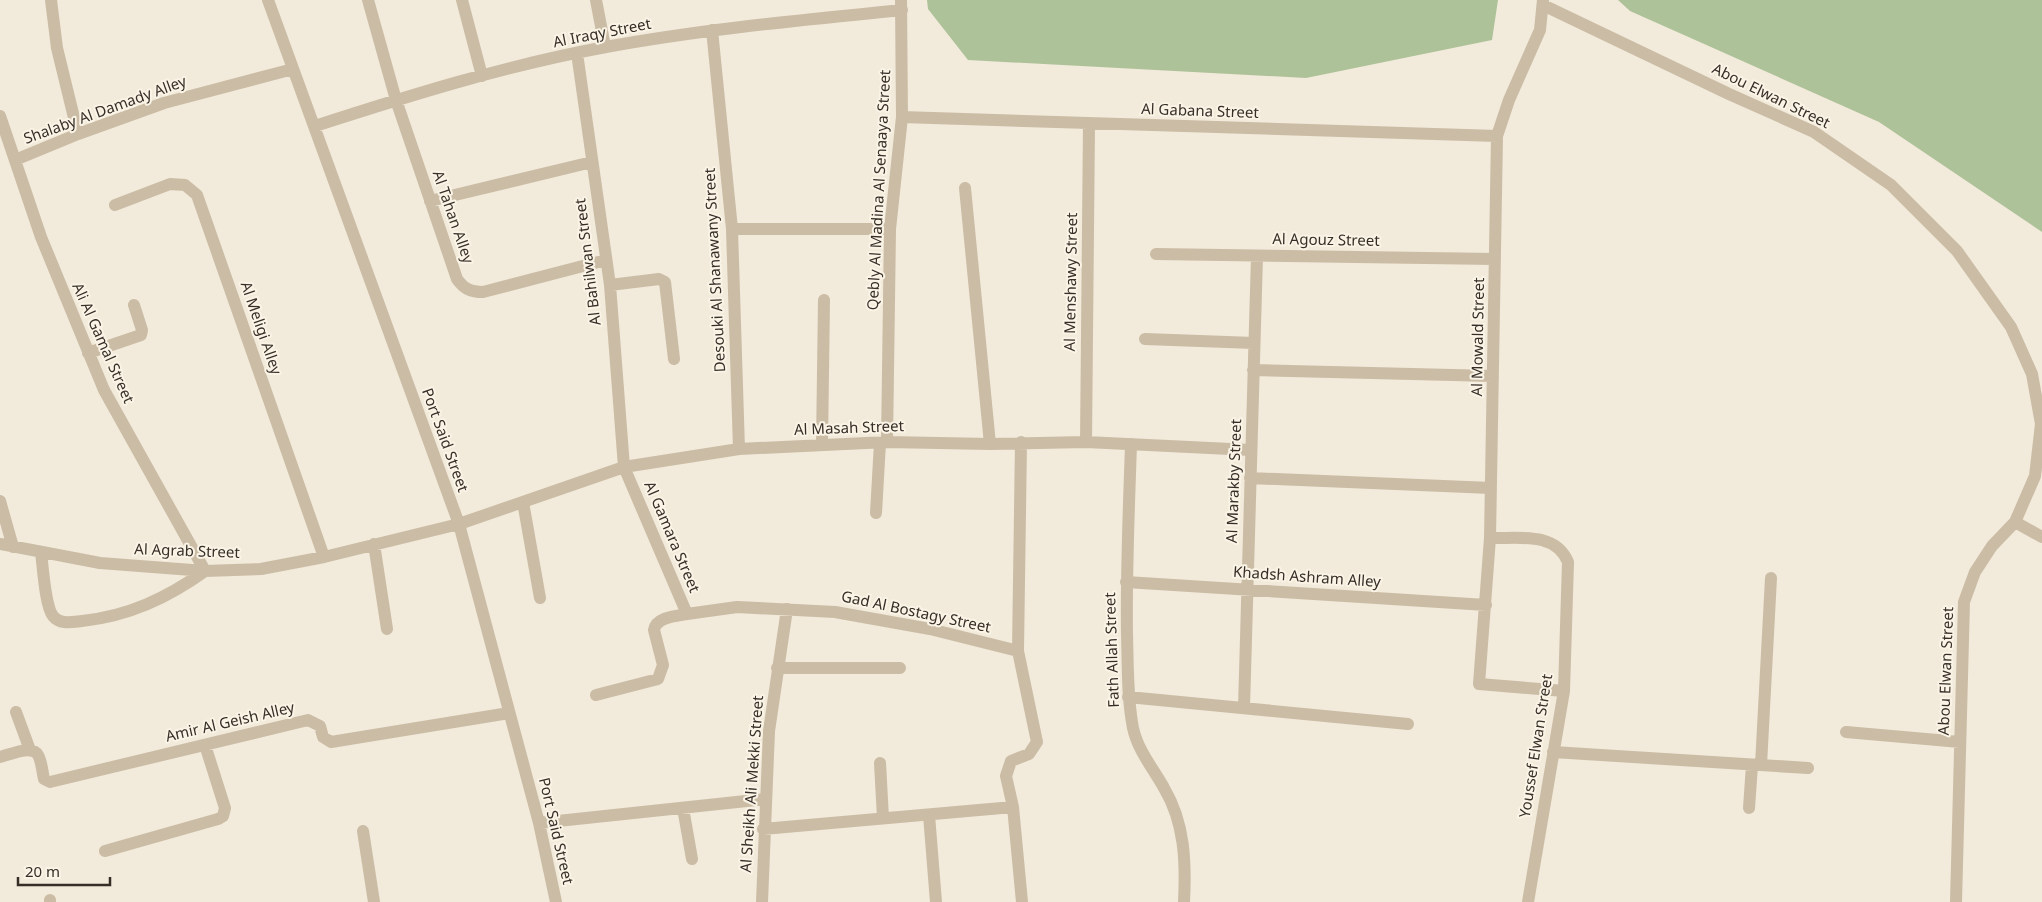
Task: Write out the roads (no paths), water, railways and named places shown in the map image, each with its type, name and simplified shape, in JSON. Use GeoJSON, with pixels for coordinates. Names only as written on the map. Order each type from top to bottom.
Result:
{"type":"FeatureCollection","features":[{"type":"Feature","properties":{"kind":"street"},"geometry":{"type":"LineString","coordinates":[[51,0],[57,48],[78,134]]}},
{"type":"Feature","properties":{"kind":"street","name":"Port Said Street"},"geometry":{"type":"LineString","coordinates":[[268,0],[458,524],[539,823],[556,902]]}},
{"type":"Feature","properties":{"kind":"street","name":"Al Tahan Alley"},"geometry":{"type":"LineString","coordinates":[[368,0],[396,100],[457,279],[468,290],[483,292],[606,260]]}},
{"type":"Feature","properties":{"kind":"street"},"geometry":{"type":"LineString","coordinates":[[462,0],[482,76]]}},
{"type":"Feature","properties":{"kind":"street"},"geometry":{"type":"LineString","coordinates":[[596,0],[605,47]]}},
{"type":"Feature","properties":{"kind":"street","name":"Al Mowald Street"},"geometry":{"type":"LineString","coordinates":[[1543,2],[1540,30],[1509,100],[1497,136],[1490,538],[1479,684],[1564,691]]}},
{"type":"Feature","properties":{"kind":"street","name":"Abou Elwan Street"},"geometry":{"type":"LineString","coordinates":[[1543,2],[1814,132],[1891,185],[1957,251],[2011,328],[2032,374],[2041,424],[2035,476],[2015,522],[1992,546],[1975,572],[1964,602],[1956,902]]}},
{"type":"Feature","properties":{"kind":"street","name":"Al Iraqy Street"},"geometry":{"type":"LineString","coordinates":[[315,126],[396,100],[482,76],[605,47],[712,30],[902,5]]}},
{"type":"Feature","properties":{"kind":"street","name":"Qebly Al Madina Al Senaaya Street"},"geometry":{"type":"LineString","coordinates":[[876,513],[883,442],[890,230],[902,117],[902,5]]}},
{"type":"Feature","properties":{"kind":"street","name":"Desouki Al Shanawany Street"},"geometry":{"type":"LineString","coordinates":[[712,30],[732,229],[739,449]]}},
{"type":"Feature","properties":{"kind":"street","name":"Al Bahilwan Street"},"geometry":{"type":"LineString","coordinates":[[577,54],[610,285],[624,467]]}},
{"type":"Feature","properties":{"kind":"street","name":"Shalaby Al Damady Alley"},"geometry":{"type":"LineString","coordinates":[[15,160],[78,134],[164,103],[293,69]]}},
{"type":"Feature","properties":{"kind":"street","name":"Ali Al Gamal Street"},"geometry":{"type":"LineString","coordinates":[[0,116],[52,264],[104,390],[139,456],[205,571]]}},
{"type":"Feature","properties":{"kind":"street","name":"Al Gabana Street"},"geometry":{"type":"LineString","coordinates":[[902,117],[1497,136]]}},
{"type":"Feature","properties":{"kind":"street","name":"Al Menshawy Street"},"geometry":{"type":"LineString","coordinates":[[1086,442],[1089,123]]}},
{"type":"Feature","properties":{"kind":"street"},"geometry":{"type":"LineString","coordinates":[[430,201],[592,162]]}},
{"type":"Feature","properties":{"kind":"street","name":"Al Meligi Alley"},"geometry":{"type":"LineString","coordinates":[[114,204],[170,184],[185,185],[197,195],[324,557]]}},
{"type":"Feature","properties":{"kind":"street"},"geometry":{"type":"LineString","coordinates":[[964,188],[990,444]]}},
{"type":"Feature","properties":{"kind":"street"},"geometry":{"type":"LineString","coordinates":[[732,229],[890,230]]}},
{"type":"Feature","properties":{"kind":"street","name":"Al Agouz Street"},"geometry":{"type":"LineString","coordinates":[[1156,254],[1495,259]]}},
{"type":"Feature","properties":{"kind":"street","name":"Al Marakby Street"},"geometry":{"type":"LineString","coordinates":[[1244,708],[1257,256]]}},
{"type":"Feature","properties":{"kind":"street"},"geometry":{"type":"LineString","coordinates":[[610,285],[659,279],[665,282],[674,359]]}},
{"type":"Feature","properties":{"kind":"street"},"geometry":{"type":"LineString","coordinates":[[822,445],[824,300]]}},
{"type":"Feature","properties":{"kind":"street"},"geometry":{"type":"LineString","coordinates":[[88,353],[140,335],[142,330],[134,305]]}},
{"type":"Feature","properties":{"kind":"street"},"geometry":{"type":"LineString","coordinates":[[1146,339],[1254,344]]}},
{"type":"Feature","properties":{"kind":"street"},"geometry":{"type":"LineString","coordinates":[[1253,370],[1493,376]]}},
{"type":"Feature","properties":{"kind":"street","name":"Al Masah Street"},"geometry":{"type":"LineString","coordinates":[[458,524],[624,467],[739,449],[883,442],[990,444],[1086,442],[1251,450]]}},
{"type":"Feature","properties":{"kind":"street"},"geometry":{"type":"LineString","coordinates":[[1021,442],[1018,651],[1036,742],[1030,754],[1015,758],[1006,770],[1013,807],[1022,902]]}},
{"type":"Feature","properties":{"kind":"street","name":"Fath Allah Street"},"geometry":{"type":"LineString","coordinates":[[1131,444],[1126,582],[1128,697],[1134,730],[1144,757],[1166,790],[1180,826],[1186,864],[1184,902]]}},
{"type":"Feature","properties":{"kind":"street","name":"Al Gamara Street"},"geometry":{"type":"LineString","coordinates":[[596,696],[658,679],[663,665],[654,630],[655,624],[659,620],[687,614],[624,467]]}},
{"type":"Feature","properties":{"kind":"street"},"geometry":{"type":"LineString","coordinates":[[1250,478],[1491,488]]}},
{"type":"Feature","properties":{"kind":"street"},"geometry":{"type":"LineString","coordinates":[[0,501],[13,547]]}},
{"type":"Feature","properties":{"kind":"street"},"geometry":{"type":"LineString","coordinates":[[523,502],[540,598]]}},
{"type":"Feature","properties":{"kind":"street"},"geometry":{"type":"LineString","coordinates":[[2015,522],[2042,537]]}},
{"type":"Feature","properties":{"kind":"street","name":"Al Agrab Street"},"geometry":{"type":"LineString","coordinates":[[0,544],[100,563],[205,571],[261,569],[324,557],[458,524]]}},
{"type":"Feature","properties":{"kind":"street","name":"Youssef Elwan Street"},"geometry":{"type":"LineString","coordinates":[[1490,538],[1545,540],[1560,547],[1568,562],[1564,691],[1528,902]]}},
{"type":"Feature","properties":{"kind":"street"},"geometry":{"type":"LineString","coordinates":[[374,544],[387,629]]}},
{"type":"Feature","properties":{"kind":"street"},"geometry":{"type":"LineString","coordinates":[[41,552],[49,610],[56,619],[66,623],[104,619],[140,608],[174,592],[205,571]]}},
{"type":"Feature","properties":{"kind":"street"},"geometry":{"type":"LineString","coordinates":[[1748,808],[1757,765],[1771,578]]}},
{"type":"Feature","properties":{"kind":"street","name":"Khadsh Ashram Alley"},"geometry":{"type":"LineString","coordinates":[[1126,582],[1486,605]]}},
{"type":"Feature","properties":{"kind":"street","name":"Gad Al Bostagy Street"},"geometry":{"type":"LineString","coordinates":[[687,614],[737,607],[835,612],[883,619],[1018,651]]}},
{"type":"Feature","properties":{"kind":"street","name":"Al Sheikh Ali Mekki Street"},"geometry":{"type":"LineString","coordinates":[[762,902],[763,829],[769,731],[787,609]]}},
{"type":"Feature","properties":{"kind":"street"},"geometry":{"type":"LineString","coordinates":[[777,668],[900,668]]}},
{"type":"Feature","properties":{"kind":"street"},"geometry":{"type":"LineString","coordinates":[[1128,697],[1408,724]]}},
{"type":"Feature","properties":{"kind":"street","name":"Amir Al Geish Alley"},"geometry":{"type":"LineString","coordinates":[[16,712],[30,750],[38,755],[44,779],[50,782],[308,720],[320,726],[323,737],[331,742],[509,712]]}},
{"type":"Feature","properties":{"kind":"street"},"geometry":{"type":"LineString","coordinates":[[1846,732],[1960,742]]}},
{"type":"Feature","properties":{"kind":"street"},"geometry":{"type":"LineString","coordinates":[[105,850],[223,816],[225,808],[205,745]]}},
{"type":"Feature","properties":{"kind":"street"},"geometry":{"type":"LineString","coordinates":[[0,757],[30,750]]}},
{"type":"Feature","properties":{"kind":"street"},"geometry":{"type":"LineString","coordinates":[[1553,752],[1808,768]]}},
{"type":"Feature","properties":{"kind":"street"},"geometry":{"type":"LineString","coordinates":[[880,763],[883,818]]}},
{"type":"Feature","properties":{"kind":"street"},"geometry":{"type":"LineString","coordinates":[[539,823],[765,799]]}},
{"type":"Feature","properties":{"kind":"street"},"geometry":{"type":"LineString","coordinates":[[763,829],[1013,807]]}},
{"type":"Feature","properties":{"kind":"street"},"geometry":{"type":"LineString","coordinates":[[683,808],[692,859]]}},
{"type":"Feature","properties":{"kind":"street"},"geometry":{"type":"LineString","coordinates":[[929,814],[936,902]]}},
{"type":"Feature","properties":{"kind":"street"},"geometry":{"type":"LineString","coordinates":[[362,831],[374,902]]}}]}
